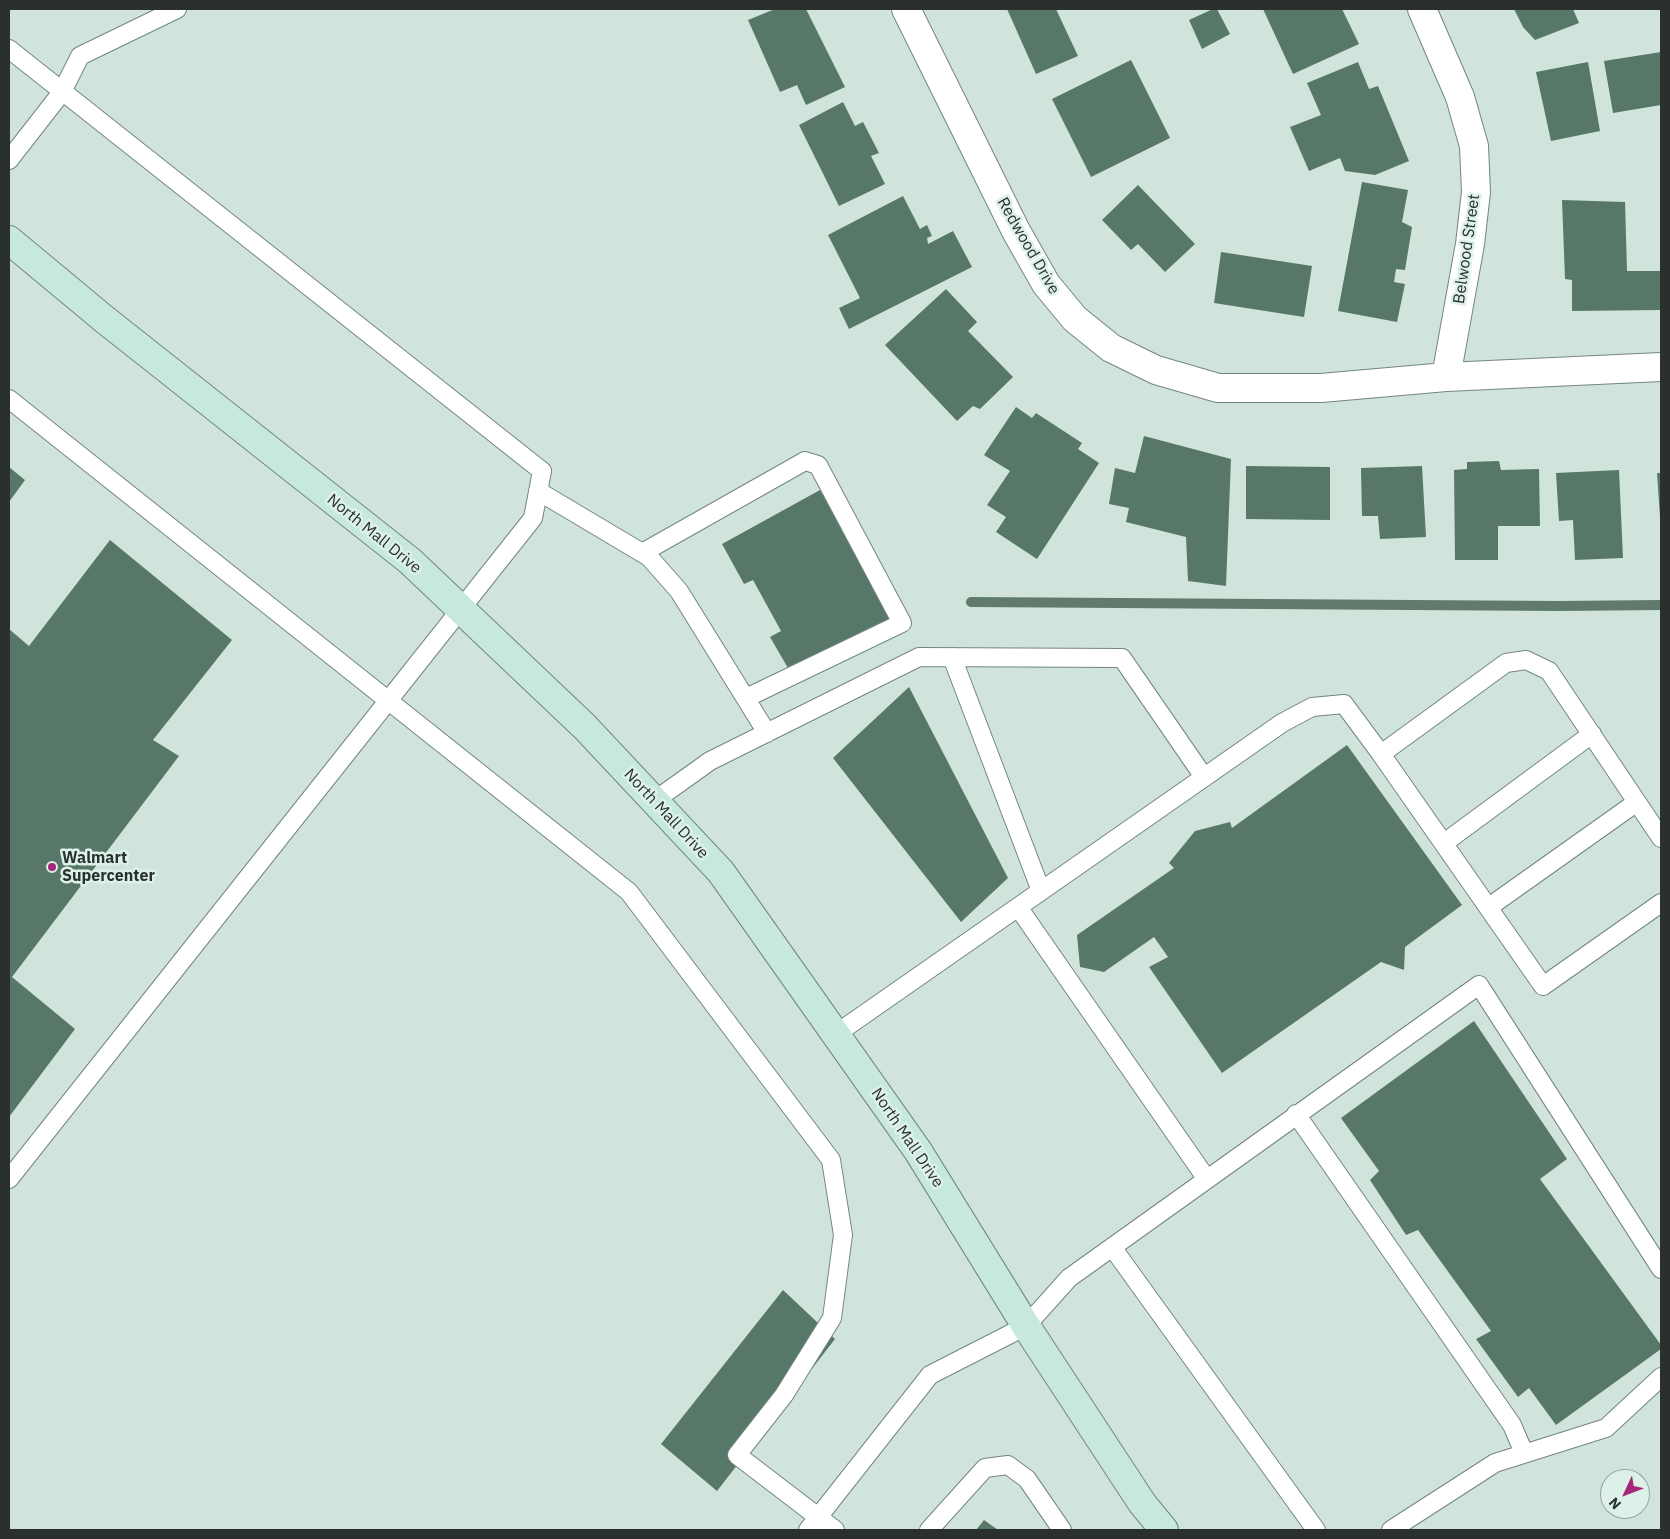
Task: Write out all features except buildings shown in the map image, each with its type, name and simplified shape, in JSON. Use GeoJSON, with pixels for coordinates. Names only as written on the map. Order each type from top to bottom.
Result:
{"type":"FeatureCollection","features":[{"type":"Feature","properties":{"kind":"street","name":"Redwood Drive"},"geometry":{"type":"LineString","coordinates":[[906,9],[1016,231],[1046,284],[1075,319],[1111,348],[1156,370],[1218,388],[1321,388],[1446,377],[1661,367]]}},
{"type":"Feature","properties":{"kind":"street","name":"Belwood Street"},"geometry":{"type":"LineString","coordinates":[[1422,9],[1460,97],[1474,155],[1476,192],[1470,244],[1446,377]]}},
{"type":"Feature","properties":{"kind":"street","name":"North Mall Drive"},"geometry":{"type":"LineString","coordinates":[[9,240],[104,319],[410,561],[585,727],[721,872],[918,1151],[1026,1326],[1142,1503],[1164,1530]]}},
{"type":"Feature","properties":{"kind":"lane"},"geometry":{"type":"LineString","coordinates":[[9,160],[62,92],[80,56],[177,9]]}},
{"type":"Feature","properties":{"kind":"lane"},"geometry":{"type":"LineString","coordinates":[[9,49],[542,471],[533,518],[9,1179]]}},
{"type":"Feature","properties":{"kind":"lane"},"geometry":{"type":"LineString","coordinates":[[9,399],[629,892],[832,1160],[843,1235],[832,1318],[784,1395],[737,1455],[813,1524],[835,1530]]}},
{"type":"Feature","properties":{"kind":"lane"},"geometry":{"type":"LineString","coordinates":[[642,553],[805,462],[818,465],[902,623],[746,698]]}},
{"type":"Feature","properties":{"kind":"lane"},"geometry":{"type":"LineString","coordinates":[[538,491],[649,557],[680,591],[767,733]]}},
{"type":"Feature","properties":{"kind":"lane"},"geometry":{"type":"LineString","coordinates":[[654,801],[710,761],[919,657],[1122,658],[1204,777]]}},
{"type":"Feature","properties":{"kind":"lane"},"geometry":{"type":"LineString","coordinates":[[952,657],[1041,891]]}},
{"type":"Feature","properties":{"kind":"lane"},"geometry":{"type":"LineString","coordinates":[[1382,754],[1506,663],[1526,660],[1549,671],[1661,838]]}},
{"type":"Feature","properties":{"kind":"lane"},"geometry":{"type":"LineString","coordinates":[[836,1034],[1282,723],[1312,707],[1344,704],[1382,754],[1543,986],[1661,903]]}},
{"type":"Feature","properties":{"kind":"lane"},"geometry":{"type":"LineString","coordinates":[[1444,843],[1592,734]]}},
{"type":"Feature","properties":{"kind":"lane"},"geometry":{"type":"LineString","coordinates":[[1488,907],[1637,802]]}},
{"type":"Feature","properties":{"kind":"lane"},"geometry":{"type":"LineString","coordinates":[[1018,907],[1206,1178]]}},
{"type":"Feature","properties":{"kind":"lane"},"geometry":{"type":"LineString","coordinates":[[813,1524],[930,1375],[1026,1326],[1069,1278],[1206,1178],[1479,985],[1661,1269]]}},
{"type":"Feature","properties":{"kind":"lane"},"geometry":{"type":"LineString","coordinates":[[1296,1114],[1512,1425],[1524,1454]]}},
{"type":"Feature","properties":{"kind":"lane"},"geometry":{"type":"LineString","coordinates":[[1112,1247],[1316,1530]]}},
{"type":"Feature","properties":{"kind":"lane"},"geometry":{"type":"LineString","coordinates":[[1391,1530],[1495,1463],[1606,1428],[1661,1376]]}},
{"type":"Feature","properties":{"kind":"lane"},"geometry":{"type":"LineString","coordinates":[[928,1530],[985,1468],[1008,1465],[1027,1479],[1062,1530]]}},
{"type":"Feature","properties":{"kind":"waterway"},"geometry":{"type":"LineString","coordinates":[[971,602],[1661,605]]}},
{"type":"Feature","properties":{"kind":"place","name":"Walmart Supercenter"},"geometry":{"type":"Point","coordinates":[52,867]}}]}
